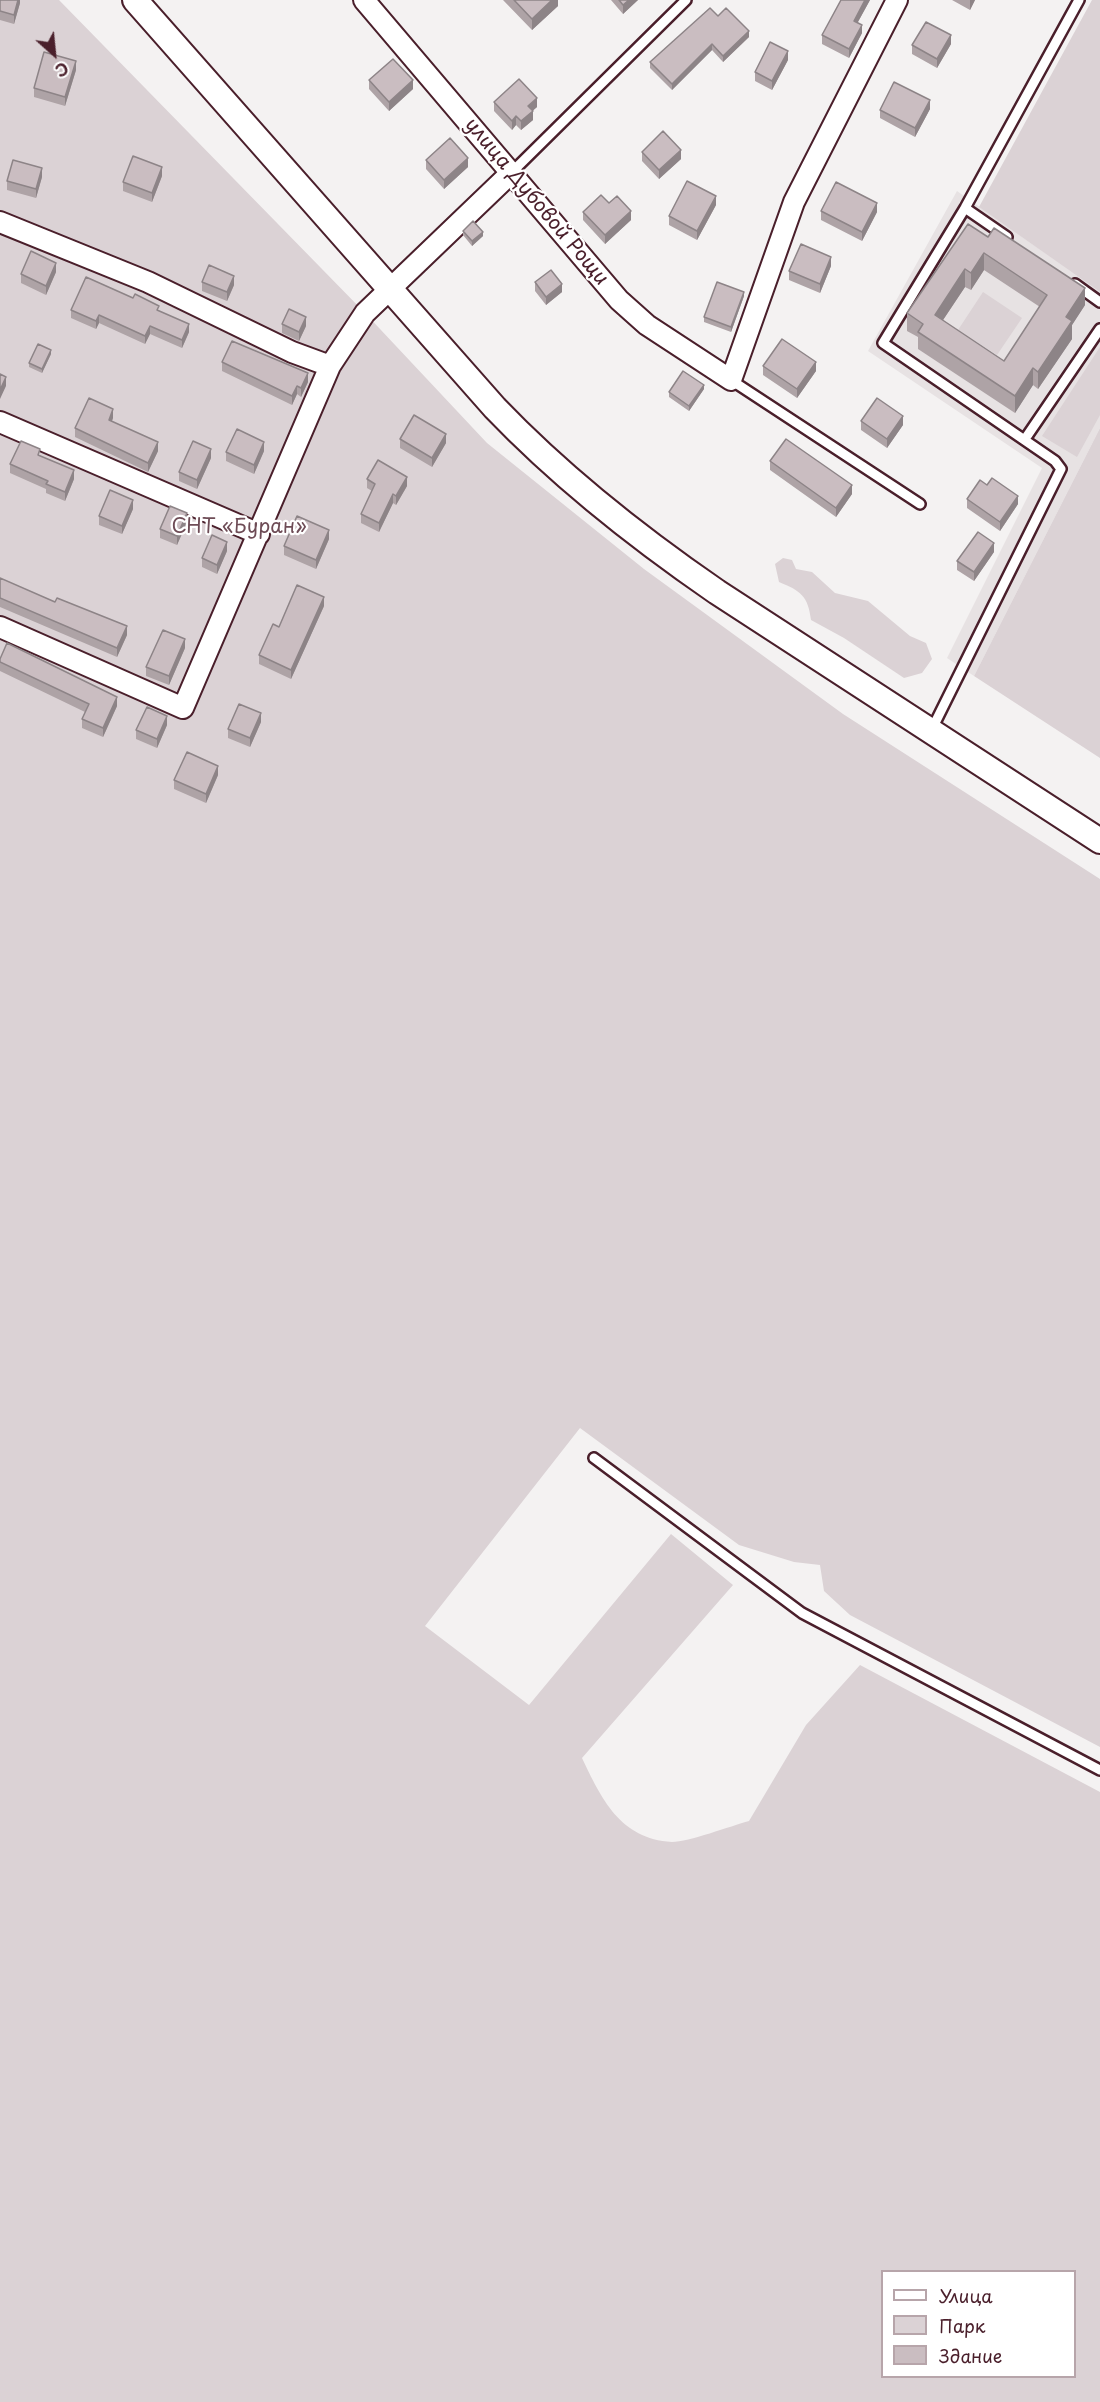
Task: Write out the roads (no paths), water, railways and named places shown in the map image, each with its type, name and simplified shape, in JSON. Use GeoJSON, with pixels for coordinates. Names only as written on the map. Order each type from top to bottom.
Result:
{"type":"FeatureCollection","features":[{"type":"Feature","properties":{"kind":"street"},"geometry":{"type":"LineString","coordinates":[[135,0],[533,448],[603,509],[663,555],[1100,841]]}},
{"type":"Feature","properties":{"kind":"street","name":"улица Дубовой Рощи"},"geometry":{"type":"LineString","coordinates":[[364,0],[619,300],[647,325],[731,380]]}},
{"type":"Feature","properties":{"kind":"street"},"geometry":{"type":"LineString","coordinates":[[731,380],[794,202],[897,0]]}},
{"type":"Feature","properties":{"kind":"street"},"geometry":{"type":"LineString","coordinates":[[0,627],[183,708],[330,366],[365,313],[393,289],[512,172]]}},
{"type":"Feature","properties":{"kind":"street"},"geometry":{"type":"LineString","coordinates":[[0,222],[148,282],[292,352],[330,366]]}},
{"type":"Feature","properties":{"kind":"street"},"geometry":{"type":"LineString","coordinates":[[0,422],[259,534]]}},
{"type":"Feature","properties":{"kind":"lane"},"geometry":{"type":"LineString","coordinates":[[512,172],[686,0]]}},
{"type":"Feature","properties":{"kind":"lane"},"geometry":{"type":"LineString","coordinates":[[931,731],[1060,475],[1059,465],[883,343],[965,208],[1079,0]]}},
{"type":"Feature","properties":{"kind":"lane"},"geometry":{"type":"LineString","coordinates":[[965,208],[1013,242]]}},
{"type":"Feature","properties":{"kind":"lane"},"geometry":{"type":"LineString","coordinates":[[1061,275],[1100,302]]}},
{"type":"Feature","properties":{"kind":"lane"},"geometry":{"type":"LineString","coordinates":[[1025,440],[1100,329]]}},
{"type":"Feature","properties":{"kind":"lane"},"geometry":{"type":"LineString","coordinates":[[731,380],[920,504]]}},
{"type":"Feature","properties":{"kind":"lane"},"geometry":{"type":"LineString","coordinates":[[594,1458],[802,1613],[1100,1770]]}},
{"type":"Feature","properties":{"kind":"park label","name":"СНТ «Буран»"},"geometry":{"type":"Point","coordinates":[239,527]}}]}
